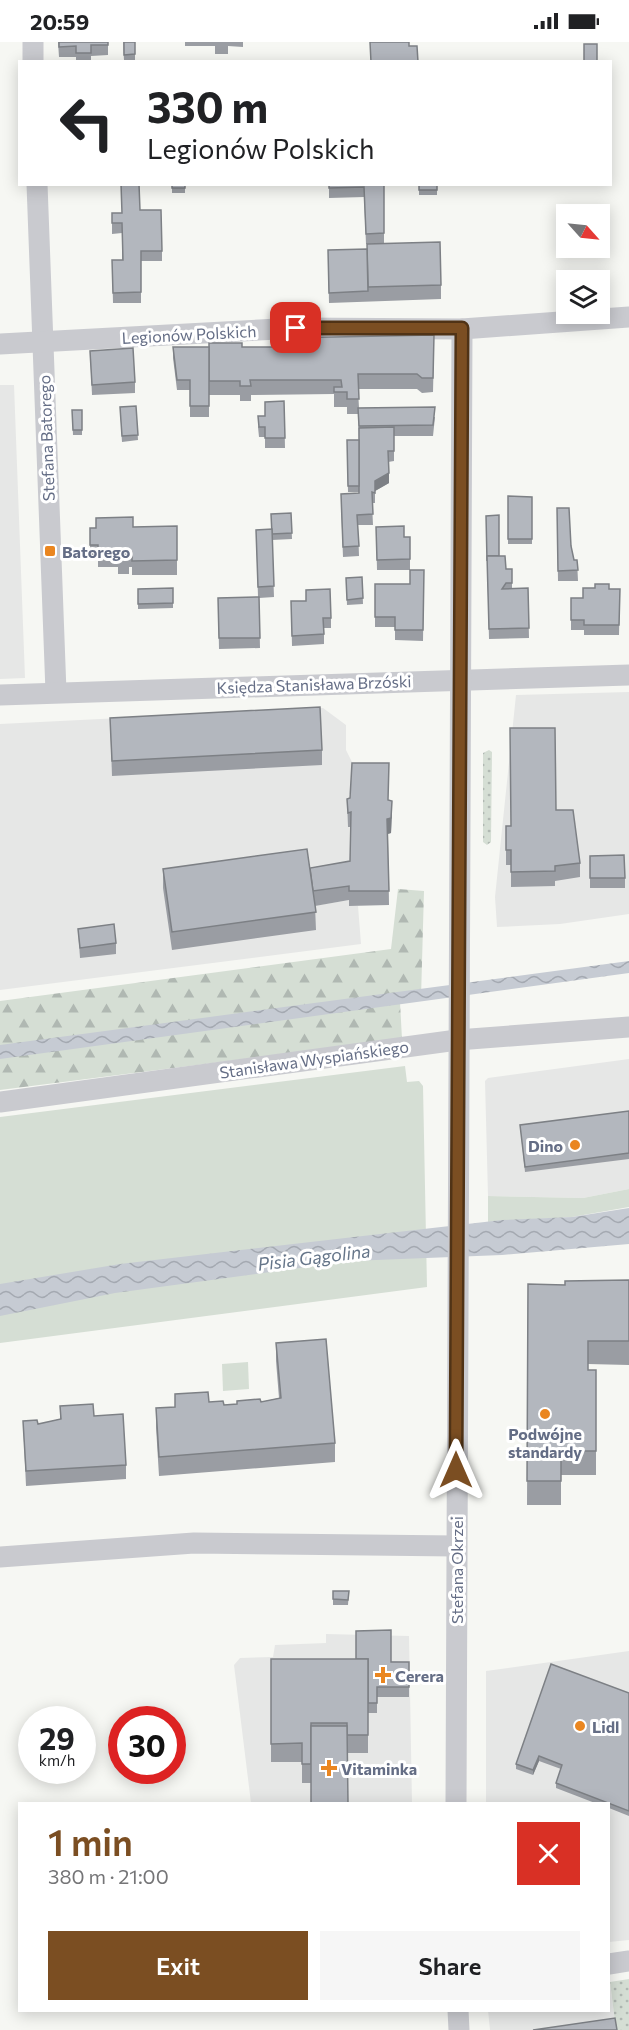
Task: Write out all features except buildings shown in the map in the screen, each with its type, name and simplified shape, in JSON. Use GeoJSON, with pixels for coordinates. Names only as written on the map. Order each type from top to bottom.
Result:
{"type":"FeatureCollection","features":[{"type":"Feature","properties":{"kind":"street"},"geometry":{"type":"LineString","coordinates":[[33,42],[33,60]]}},
{"type":"Feature","properties":{"kind":"street","name":"Stefana Batorego"},"geometry":{"type":"LineString","coordinates":[[37,186],[56,692]]}},
{"type":"Feature","properties":{"kind":"street","name":"Legionów Polskich"},"geometry":{"type":"LineString","coordinates":[[0,344],[296,328],[462,328],[629,317]]}},
{"type":"Feature","properties":{"kind":"street","name":"Stefana Okrzei"},"geometry":{"type":"LineString","coordinates":[[456,1802],[456,1268],[462,328]]}},
{"type":"Feature","properties":{"kind":"street","name":"Księdza Stanisława Brzóski"},"geometry":{"type":"LineString","coordinates":[[0,695],[629,675]]}},
{"type":"Feature","properties":{"kind":"street","name":"Stanisława Wyspiańskiego"},"geometry":{"type":"LineString","coordinates":[[0,1102],[457,1040],[629,1027]]}},
{"type":"Feature","properties":{"kind":"street"},"geometry":{"type":"LineString","coordinates":[[0,1557],[194,1544],[456,1546]]}},
{"type":"Feature","properties":{"kind":"street"},"geometry":{"type":"LineString","coordinates":[[610,1964],[629,1961]]}},
{"type":"Feature","properties":{"kind":"street"},"geometry":{"type":"LineString","coordinates":[[458,2012],[459,2030]]}},
{"type":"Feature","properties":{"kind":"shaded area"},"geometry":{"type":"Polygon","coordinates":[[[0,385],[14,385],[25,678],[0,679],[0,385]]]}},
{"type":"Feature","properties":{"kind":"shaded area"},"geometry":{"type":"Polygon","coordinates":[[[629,692],[629,914],[560,924],[497,927],[495,897],[516,695],[629,692]]]}},
{"type":"Feature","properties":{"kind":"shaded area"},"geometry":{"type":"Polygon","coordinates":[[[323,708],[346,725],[346,750],[354,766],[353,793],[349,794],[350,876],[313,906],[349,900],[350,906],[358,906],[361,944],[0,990],[0,724],[323,708]]]}},
{"type":"Feature","properties":{"kind":"shaded area"},"geometry":{"type":"Polygon","coordinates":[[[629,1059],[629,1189],[583,1198],[488,1196],[485,1081],[488,1078],[629,1059]]]}},
{"type":"Feature","properties":{"kind":"shaded area"},"geometry":{"type":"Polygon","coordinates":[[[326,1634],[409,1636],[412,1802],[251,1802],[234,1665],[240,1658],[273,1657],[275,1645],[326,1643],[326,1634]]]}},
{"type":"Feature","properties":{"kind":"shaded area"},"geometry":{"type":"Polygon","coordinates":[[[629,1651],[629,1940],[610,1942],[610,1802],[486,1802],[486,1671],[629,1651]]]}},
{"type":"Feature","properties":{"kind":"shaded area"},"geometry":{"type":"Polygon","coordinates":[[[610,1982],[616,2030],[490,2030],[488,2012],[610,2012],[610,1982]]]}},
{"type":"Feature","properties":{"kind":"green space"},"geometry":{"type":"Polygon","coordinates":[[[489,750],[492,752],[491,842],[487,845],[483,842],[483,753],[489,750]]]}},
{"type":"Feature","properties":{"kind":"green space"},"geometry":{"type":"Polygon","coordinates":[[[398,889],[424,891],[421,998],[400,1002],[402,1039],[0,1090],[0,1001],[391,949],[398,889]]]}},
{"type":"Feature","properties":{"kind":"green space"},"geometry":{"type":"Polygon","coordinates":[[[405,1066],[407,1082],[419,1081],[423,1086],[427,1287],[0,1343],[0,1117],[405,1066]]]}},
{"type":"Feature","properties":{"kind":"green space"},"geometry":{"type":"Polygon","coordinates":[[[629,1189],[629,1207],[572,1217],[488,1222],[488,1196],[583,1198],[629,1189]]]}},
{"type":"Feature","properties":{"kind":"green space"},"geometry":{"type":"Polygon","coordinates":[[[248,1362],[249,1389],[223,1391],[222,1364],[248,1362]]]}},
{"type":"Feature","properties":{"kind":"green space"},"geometry":{"type":"Polygon","coordinates":[[[629,1979],[629,2030],[616,2030],[610,1982],[629,1979]]]}},
{"type":"Feature","properties":{"kind":"water"},"geometry":{"type":"Polygon","coordinates":[[[629,961],[629,973],[0,1059],[0,1045],[629,961]]]}},
{"type":"Feature","properties":{"kind":"water","name":"Pisia Gągolina"},"geometry":{"type":"Polygon","coordinates":[[[629,1208],[629,1244],[502,1255],[351,1261],[115,1293],[0,1316],[0,1284],[120,1264],[502,1220],[572,1217],[629,1208]]]}},
{"type":"Feature","properties":{"kind":"place","name":"Batorego"},"geometry":{"type":"Point","coordinates":[50,551]}},
{"type":"Feature","properties":{"kind":"place","name":"Dino"},"geometry":{"type":"Point","coordinates":[575,1145]}},
{"type":"Feature","properties":{"kind":"place","name":"Podwójne standardy"},"geometry":{"type":"Point","coordinates":[545,1414]}},
{"type":"Feature","properties":{"kind":"place","name":"Cerera"},"geometry":{"type":"Point","coordinates":[383,1675]}},
{"type":"Feature","properties":{"kind":"place","name":"Lidl"},"geometry":{"type":"Point","coordinates":[580,1726]}},
{"type":"Feature","properties":{"kind":"place","name":"Vitaminka"},"geometry":{"type":"Point","coordinates":[329,1768]}},
{"type":"Feature","properties":{"kind":"route"},"geometry":{"type":"LineString","coordinates":[[296,328],[462,328],[456,1470]]}}]}
